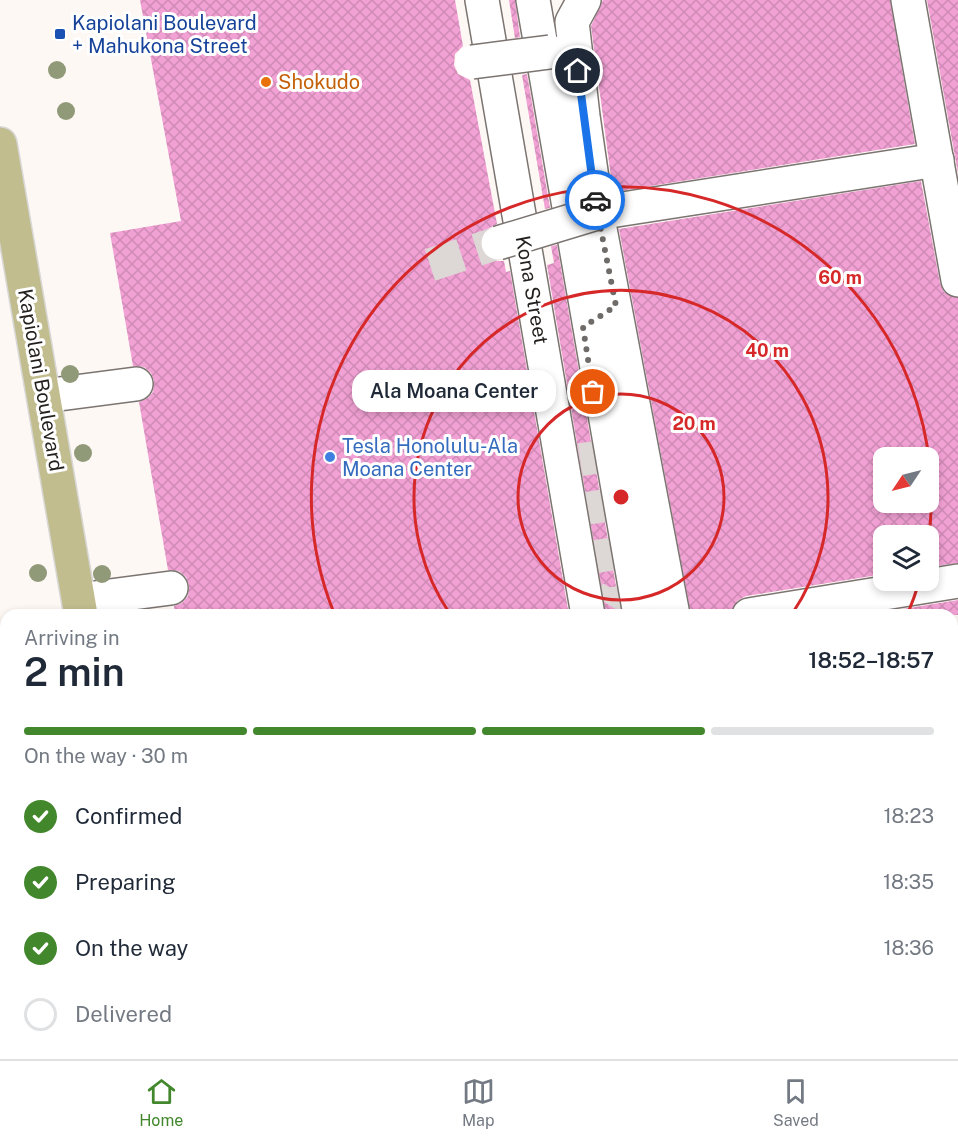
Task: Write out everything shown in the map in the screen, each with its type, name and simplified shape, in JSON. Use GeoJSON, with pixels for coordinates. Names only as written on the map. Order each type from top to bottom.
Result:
{"type":"FeatureCollection","features":[{"type":"Feature","properties":{"kind":"main road","name":"Kapiolani Boulevard"},"geometry":{"type":"LineString","coordinates":[[0,144],[80,607]]}},
{"type":"Feature","properties":{"kind":"street"},"geometry":{"type":"LineString","coordinates":[[584,0],[572,22],[597,213],[672,609]]}},
{"type":"Feature","properties":{"kind":"street"},"geometry":{"type":"LineString","coordinates":[[909,0],[958,280]]}},
{"type":"Feature","properties":{"kind":"street"},"geometry":{"type":"LineString","coordinates":[[484,13],[530,6]]}},
{"type":"Feature","properties":{"kind":"street"},"geometry":{"type":"LineString","coordinates":[[530,6],[541,107]]}},
{"type":"Feature","properties":{"kind":"street"},"geometry":{"type":"LineString","coordinates":[[530,6],[639,609]]}},
{"type":"Feature","properties":{"kind":"street","name":"Kona Street"},"geometry":{"type":"LineString","coordinates":[[484,13],[598,609]]}},
{"type":"Feature","properties":{"kind":"street"},"geometry":{"type":"LineString","coordinates":[[470,63],[550,52]]}},
{"type":"Feature","properties":{"kind":"street"},"geometry":{"type":"LineString","coordinates":[[498,243],[597,213],[937,160]]}},
{"type":"Feature","properties":{"kind":"street"},"geometry":{"type":"LineString","coordinates":[[613,523],[583,327],[616,306]]}},
{"type":"Feature","properties":{"kind":"street"},"geometry":{"type":"LineString","coordinates":[[44,396],[136,384]]}},
{"type":"Feature","properties":{"kind":"street"},"geometry":{"type":"LineString","coordinates":[[786,609],[958,581]]}},
{"type":"Feature","properties":{"kind":"street"},"geometry":{"type":"LineString","coordinates":[[80,607],[171,588]]}},
{"type":"Feature","properties":{"kind":"building"},"geometry":{"type":"Polygon","coordinates":[[[140,0],[455,0],[463,46],[455,54],[454,65],[458,74],[470,80],[497,224],[484,231],[480,239],[480,248],[485,256],[493,261],[504,261],[506,272],[510,271],[568,609],[174,609],[174,606],[182,603],[188,596],[189,585],[186,577],[179,571],[168,570],[139,402],[148,398],[153,392],[154,381],[151,373],[144,367],[133,366],[110,233],[181,221],[140,0]]]}},
{"type":"Feature","properties":{"kind":"building"},"geometry":{"type":"Polygon","coordinates":[[[509,0],[515,0],[520,37],[515,38],[509,0]]]}},
{"type":"Feature","properties":{"kind":"building"},"geometry":{"type":"Polygon","coordinates":[[[603,0],[890,0],[915,144],[613,192],[591,26],[603,0]]]}},
{"type":"Feature","properties":{"kind":"building"},"geometry":{"type":"Polygon","coordinates":[[[927,0],[958,0],[958,173],[955,157],[927,0]]]}},
{"type":"Feature","properties":{"kind":"building"},"geometry":{"type":"Polygon","coordinates":[[[527,74],[550,208],[545,209],[522,75],[527,74]]]}},
{"type":"Feature","properties":{"kind":"building"},"geometry":{"type":"Polygon","coordinates":[[[921,181],[940,283],[944,292],[958,298],[958,563],[939,566],[939,525],[873,525],[873,576],[746,596],[737,601],[734,609],[690,609],[619,229],[921,181]]]}},
{"type":"Feature","properties":{"kind":"building"},"geometry":{"type":"Polygon","coordinates":[[[557,245],[620,609],[605,609],[547,265],[554,263],[551,246],[557,245]]]}},
{"type":"Feature","properties":{"kind":"building"},"geometry":{"type":"Polygon","coordinates":[[[958,600],[958,609],[903,609],[958,600]]]}},
{"type":"Feature","properties":{"kind":"tunnel"},"geometry":{"type":"LineString","coordinates":[[430,265],[498,243]]}},
{"type":"Feature","properties":{"kind":"tunnel"},"geometry":{"type":"LineString","coordinates":[[594,441],[617,592],[609,605]]}},
{"type":"Feature","properties":{"kind":"way so far"},"geometry":{"type":"LineString","coordinates":[[593,392],[583,327],[616,306],[595,200]]}},
{"type":"Feature","properties":{"kind":"place","name":"Kapiolani Boulevard + Mahukona Street"},"geometry":{"type":"Point","coordinates":[60,34]}},
{"type":"Feature","properties":{"kind":"place","name":"Shokudo"},"geometry":{"type":"Point","coordinates":[266,82]}},
{"type":"Feature","properties":{"kind":"place","name":"Ala Moana Center"},"geometry":{"type":"Point","coordinates":[593,392]}},
{"type":"Feature","properties":{"kind":"place","name":"Tesla Honolulu-Ala Moana Center"},"geometry":{"type":"Point","coordinates":[330,457]}},
{"type":"Feature","properties":{"kind":"route"},"geometry":{"type":"LineString","coordinates":[[578,71],[595,200]]}}]}
